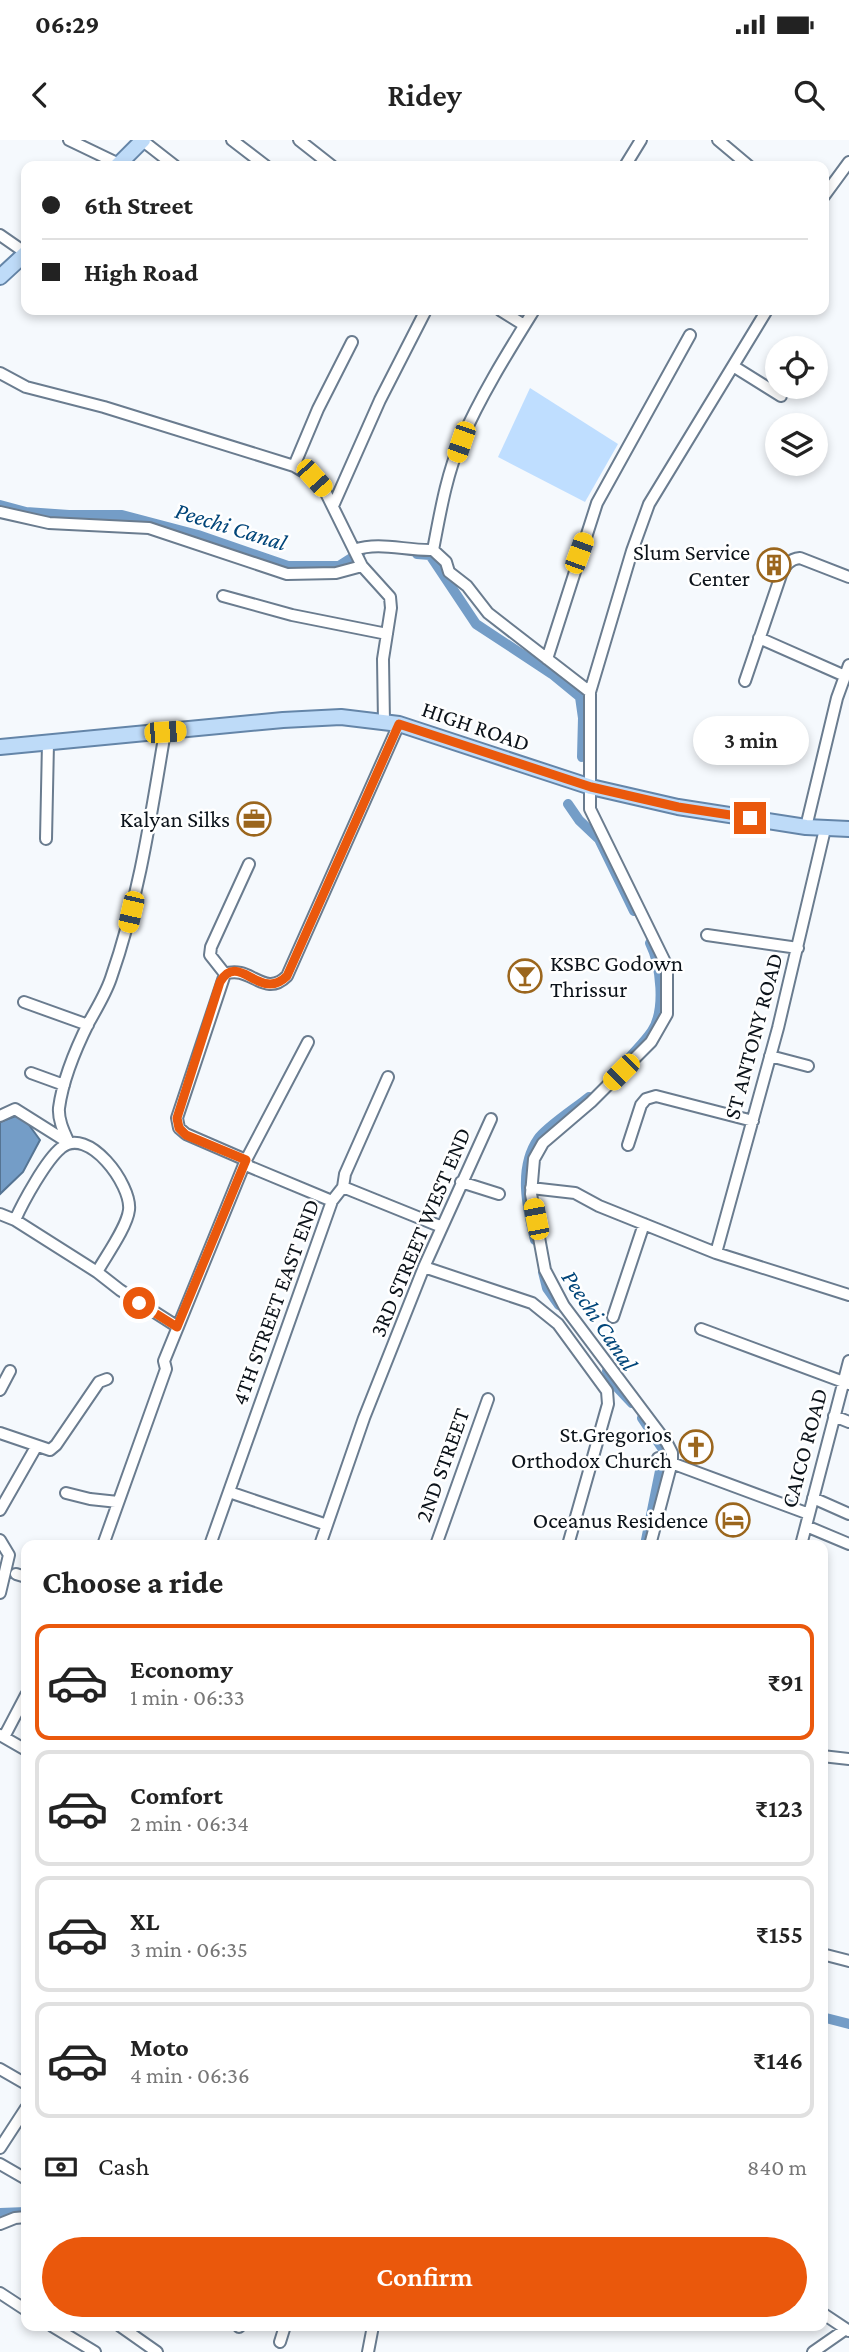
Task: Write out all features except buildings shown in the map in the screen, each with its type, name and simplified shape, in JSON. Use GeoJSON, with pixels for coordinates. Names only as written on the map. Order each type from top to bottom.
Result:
{"type":"FeatureCollection","features":[{"type":"Feature","properties":{"kind":"main road"},"geometry":{"type":"LineString","coordinates":[[122,161],[143,140]]}},
{"type":"Feature","properties":{"kind":"main road"},"geometry":{"type":"LineString","coordinates":[[0,277],[21,258]]}},
{"type":"Feature","properties":{"kind":"main road","name":"HIGH ROAD"},"geometry":{"type":"LineString","coordinates":[[0,747],[341,717],[392,723],[591,787],[678,807],[806,827],[849,830]]}},
{"type":"Feature","properties":{"kind":"street"},"geometry":{"type":"LineString","coordinates":[[69,140],[110,161]]}},
{"type":"Feature","properties":{"kind":"street"},"geometry":{"type":"LineString","coordinates":[[143,140],[169,161]]}},
{"type":"Feature","properties":{"kind":"street"},"geometry":{"type":"LineString","coordinates":[[232,140],[259,161]]}},
{"type":"Feature","properties":{"kind":"street"},"geometry":{"type":"LineString","coordinates":[[299,140],[326,161]]}},
{"type":"Feature","properties":{"kind":"street"},"geometry":{"type":"LineString","coordinates":[[628,161],[641,140]]}},
{"type":"Feature","properties":{"kind":"street"},"geometry":{"type":"LineString","coordinates":[[718,140],[735,161]]}},
{"type":"Feature","properties":{"kind":"street"},"geometry":{"type":"LineString","coordinates":[[829,188],[849,162]]}},
{"type":"Feature","properties":{"kind":"street"},"geometry":{"type":"LineString","coordinates":[[0,235],[21,250]]}},
{"type":"Feature","properties":{"kind":"street"},"geometry":{"type":"LineString","coordinates":[[333,506],[380,400],[423,315]]}},
{"type":"Feature","properties":{"kind":"street"},"geometry":{"type":"LineString","coordinates":[[508,315],[524,325]]}},
{"type":"Feature","properties":{"kind":"street"},"geometry":{"type":"LineString","coordinates":[[433,550],[445,491],[461,442],[531,315]]}},
{"type":"Feature","properties":{"kind":"street"},"geometry":{"type":"LineString","coordinates":[[651,1540],[666,1460],[672,1453],[564,1306],[545,1270],[531,1188],[534,1159],[543,1143],[591,1102],[651,1042],[667,1014],[667,965],[590,809],[590,692],[632,551],[649,504],[764,315]]}},
{"type":"Feature","properties":{"kind":"street"},"geometry":{"type":"LineString","coordinates":[[547,659],[597,503],[690,335]]}},
{"type":"Feature","properties":{"kind":"street"},"geometry":{"type":"LineString","coordinates":[[294,466],[318,409],[352,342]]}},
{"type":"Feature","properties":{"kind":"street"},"geometry":{"type":"LineString","coordinates":[[733,366],[765,386]]}},
{"type":"Feature","properties":{"kind":"street"},"geometry":{"type":"LineString","coordinates":[[0,373],[26,387],[104,407],[294,466],[314,478],[325,491],[358,557],[390,597],[391,608],[383,659],[392,723],[287,976],[280,983],[270,986],[240,972],[225,974],[220,982],[177,1118],[179,1128],[186,1135],[246,1160],[248,1166],[332,1201]]}},
{"type":"Feature","properties":{"kind":"street"},"geometry":{"type":"LineString","coordinates":[[0,512],[49,523],[149,528],[287,574],[336,573],[380,544],[401,549],[433,550],[446,562],[449,572],[467,586],[488,613],[590,692]]}},
{"type":"Feature","properties":{"kind":"street"},"geometry":{"type":"LineString","coordinates":[[745,681],[780,575],[786,565],[793,559],[800,558],[849,577]]}},
{"type":"Feature","properties":{"kind":"street"},"geometry":{"type":"LineString","coordinates":[[223,596],[292,615],[387,634]]}},
{"type":"Feature","properties":{"kind":"street"},"geometry":{"type":"LineString","coordinates":[[759,638],[847,671],[837,698],[806,827]]}},
{"type":"Feature","properties":{"kind":"street"},"geometry":{"type":"LineString","coordinates":[[69,1143],[59,1110],[64,1085],[88,1025],[110,983],[125,936],[147,840],[165,732]]}},
{"type":"Feature","properties":{"kind":"street"},"geometry":{"type":"LineString","coordinates":[[46,839],[48,743]]}},
{"type":"Feature","properties":{"kind":"street","name":"ST ANTONY ROAD"},"geometry":{"type":"LineString","coordinates":[[716,1252],[798,948],[825,829]]}},
{"type":"Feature","properties":{"kind":"street"},"geometry":{"type":"LineString","coordinates":[[225,974],[210,955],[211,947],[249,864]]}},
{"type":"Feature","properties":{"kind":"street"},"geometry":{"type":"LineString","coordinates":[[707,935],[798,948]]}},
{"type":"Feature","properties":{"kind":"street"},"geometry":{"type":"LineString","coordinates":[[24,1002],[88,1025]]}},
{"type":"Feature","properties":{"kind":"street"},"geometry":{"type":"LineString","coordinates":[[105,1540],[166,1369],[164,1361],[177,1327],[246,1160],[308,1042]]}},
{"type":"Feature","properties":{"kind":"street"},"geometry":{"type":"LineString","coordinates":[[770,1056],[808,1066]]}},
{"type":"Feature","properties":{"kind":"street"},"geometry":{"type":"LineString","coordinates":[[31,1073],[64,1085]]}},
{"type":"Feature","properties":{"kind":"street","name":"4TH STREET EAST END"},"geometry":{"type":"LineString","coordinates":[[212,1540],[332,1201],[343,1187],[345,1174],[388,1077]]}},
{"type":"Feature","properties":{"kind":"street"},"geometry":{"type":"LineString","coordinates":[[628,1145],[641,1105],[646,1099],[656,1096],[753,1121]]}},
{"type":"Feature","properties":{"kind":"street"},"geometry":{"type":"LineString","coordinates":[[0,1116],[15,1109],[69,1143],[85,1144],[103,1157],[112,1168],[127,1197],[129,1209],[97,1272]]}},
{"type":"Feature","properties":{"kind":"street","name":"3RD STREET WEST END"},"geometry":{"type":"LineString","coordinates":[[322,1540],[364,1418],[424,1267],[491,1119]]}},
{"type":"Feature","properties":{"kind":"street"},"geometry":{"type":"LineString","coordinates":[[15,1220],[25,1197],[60,1148],[69,1143]]}},
{"type":"Feature","properties":{"kind":"street"},"geometry":{"type":"LineString","coordinates":[[461,1182],[499,1194]]}},
{"type":"Feature","properties":{"kind":"street"},"geometry":{"type":"LineString","coordinates":[[343,1187],[442,1227]]}},
{"type":"Feature","properties":{"kind":"street"},"geometry":{"type":"LineString","coordinates":[[531,1188],[575,1193],[716,1252],[849,1295]]}},
{"type":"Feature","properties":{"kind":"street"},"geometry":{"type":"LineString","coordinates":[[0,1214],[15,1220],[97,1272],[177,1327]]}},
{"type":"Feature","properties":{"kind":"street"},"geometry":{"type":"LineString","coordinates":[[613,1317],[644,1224]]}},
{"type":"Feature","properties":{"kind":"street"},"geometry":{"type":"LineString","coordinates":[[424,1267],[532,1303],[558,1324],[607,1391],[608,1404],[569,1540]]}},
{"type":"Feature","properties":{"kind":"street"},"geometry":{"type":"LineString","coordinates":[[701,1329],[846,1383]]}},
{"type":"Feature","properties":{"kind":"street","name":"CAICO ROAD"},"geometry":{"type":"LineString","coordinates":[[802,1540],[834,1416],[846,1383],[849,1361]]}},
{"type":"Feature","properties":{"kind":"street"},"geometry":{"type":"LineString","coordinates":[[0,1390],[10,1371]]}},
{"type":"Feature","properties":{"kind":"street"},"geometry":{"type":"LineString","coordinates":[[0,1433],[50,1450],[57,1445],[99,1382],[107,1378]]}},
{"type":"Feature","properties":{"kind":"street","name":"2ND STREET"},"geometry":{"type":"LineString","coordinates":[[438,1540],[488,1399]]}},
{"type":"Feature","properties":{"kind":"street"},"geometry":{"type":"LineString","coordinates":[[834,1416],[849,1422]]}},
{"type":"Feature","properties":{"kind":"street"},"geometry":{"type":"LineString","coordinates":[[0,1510],[36,1447]]}},
{"type":"Feature","properties":{"kind":"street"},"geometry":{"type":"LineString","coordinates":[[666,1460],[808,1514]]}},
{"type":"Feature","properties":{"kind":"street"},"geometry":{"type":"LineString","coordinates":[[229,1492],[327,1525]]}},
{"type":"Feature","properties":{"kind":"street"},"geometry":{"type":"LineString","coordinates":[[66,1493],[118,1502]]}},
{"type":"Feature","properties":{"kind":"street"},"geometry":{"type":"LineString","coordinates":[[813,1498],[849,1514]]}},
{"type":"Feature","properties":{"kind":"street"},"geometry":{"type":"LineString","coordinates":[[806,1526],[849,1544]]}},
{"type":"Feature","properties":{"kind":"street"},"geometry":{"type":"LineString","coordinates":[[0,1540],[9,1555],[0,1593]]}},
{"type":"Feature","properties":{"kind":"street"},"geometry":{"type":"LineString","coordinates":[[21,1704],[2,1736],[21,1747]]}},
{"type":"Feature","properties":{"kind":"street"},"geometry":{"type":"LineString","coordinates":[[828,1757],[849,1759]]}},
{"type":"Feature","properties":{"kind":"street"},"geometry":{"type":"LineString","coordinates":[[828,1956],[849,1961]]}},
{"type":"Feature","properties":{"kind":"street"},"geometry":{"type":"LineString","coordinates":[[0,2069],[21,2081]]}},
{"type":"Feature","properties":{"kind":"street"},"geometry":{"type":"LineString","coordinates":[[0,2148],[21,2119]]}},
{"type":"Feature","properties":{"kind":"street"},"geometry":{"type":"LineString","coordinates":[[0,2164],[21,2176]]}},
{"type":"Feature","properties":{"kind":"street"},"geometry":{"type":"LineString","coordinates":[[0,2224],[21,2217]]}},
{"type":"Feature","properties":{"kind":"street"},"geometry":{"type":"LineString","coordinates":[[0,2293],[21,2307]]}},
{"type":"Feature","properties":{"kind":"street"},"geometry":{"type":"LineString","coordinates":[[813,2352],[847,2330],[828,2317]]}},
{"type":"Feature","properties":{"kind":"street"},"geometry":{"type":"LineString","coordinates":[[71,2331],[96,2352]]}},
{"type":"Feature","properties":{"kind":"street"},"geometry":{"type":"LineString","coordinates":[[127,2331],[157,2352]]}},
{"type":"Feature","properties":{"kind":"street"},"geometry":{"type":"LineString","coordinates":[[280,2342],[283,2331]]}},
{"type":"Feature","properties":{"kind":"street"},"geometry":{"type":"LineString","coordinates":[[368,2352],[372,2331]]}},
{"type":"Feature","properties":{"kind":"shaded area"},"geometry":{"type":"Polygon","coordinates":[[[530,388],[618,444],[585,502],[498,457],[530,388]]]}},
{"type":"Feature","properties":{"kind":"shaded area"},"geometry":{"type":"Polygon","coordinates":[[[21,1114],[40,1140],[23,1172],[0,1194],[0,1122],[21,1114]]]}},
{"type":"Feature","properties":{"kind":"waterway","name":"Peechi Canal"},"geometry":{"type":"LineString","coordinates":[[0,505],[26,512],[122,515],[198,535],[288,566],[339,566],[361,552]]}},
{"type":"Feature","properties":{"kind":"waterway","name":"Peechi Canal"},"geometry":{"type":"LineString","coordinates":[[417,554],[430,555],[476,624],[552,674],[580,697],[583,718],[582,757]]}},
{"type":"Feature","properties":{"kind":"waterway","name":"Peechi Canal"},"geometry":{"type":"LineString","coordinates":[[568,804],[579,820],[599,839],[634,911]]}},
{"type":"Feature","properties":{"kind":"waterway","name":"Peechi Canal"},"geometry":{"type":"LineString","coordinates":[[630,1057],[652,1031],[659,1011],[659,975],[650,943]]}},
{"type":"Feature","properties":{"kind":"waterway","name":"Peechi Canal"},"geometry":{"type":"LineString","coordinates":[[535,1240],[526,1188],[532,1150],[548,1129],[589,1097]]}},
{"type":"Feature","properties":{"kind":"waterway","name":"Peechi Canal"},"geometry":{"type":"LineString","coordinates":[[543,1272],[547,1288],[559,1305]]}},
{"type":"Feature","properties":{"kind":"waterway","name":"Peechi Canal"},"geometry":{"type":"LineString","coordinates":[[607,1371],[616,1386],[632,1403]]}},
{"type":"Feature","properties":{"kind":"waterway","name":"Peechi Canal"},"geometry":{"type":"LineString","coordinates":[[642,1418],[664,1451],[646,1540]]}},
{"type":"Feature","properties":{"kind":"waterway"},"geometry":{"type":"LineString","coordinates":[[828,2019],[849,2024]]}},
{"type":"Feature","properties":{"kind":"waterway","name":"Peechi Canal"},"geometry":{"type":"LineString","coordinates":[[0,2213],[21,2212]]}},
{"type":"Feature","properties":{"kind":"place","name":"Slum Service Center"},"geometry":{"type":"Point","coordinates":[774,565]}},
{"type":"Feature","properties":{"kind":"place","name":"Kalyan Silks"},"geometry":{"type":"Point","coordinates":[254,819]}},
{"type":"Feature","properties":{"kind":"place","name":"KSBC Godown Thrissur"},"geometry":{"type":"Point","coordinates":[525,976]}},
{"type":"Feature","properties":{"kind":"place","name":"St.Gregorios Orthodox Church"},"geometry":{"type":"Point","coordinates":[696,1447]}},
{"type":"Feature","properties":{"kind":"place","name":"Oceanus Residence"},"geometry":{"type":"Point","coordinates":[733,1520]}},
{"type":"Feature","properties":{"kind":"route"},"geometry":{"type":"LineString","coordinates":[[139,1303],[177,1327],[246,1160],[186,1135],[179,1128],[177,1118],[220,982],[225,974],[233,971],[270,986],[280,983],[287,976],[399,724],[591,787],[678,807],[750,818]]}}]}
